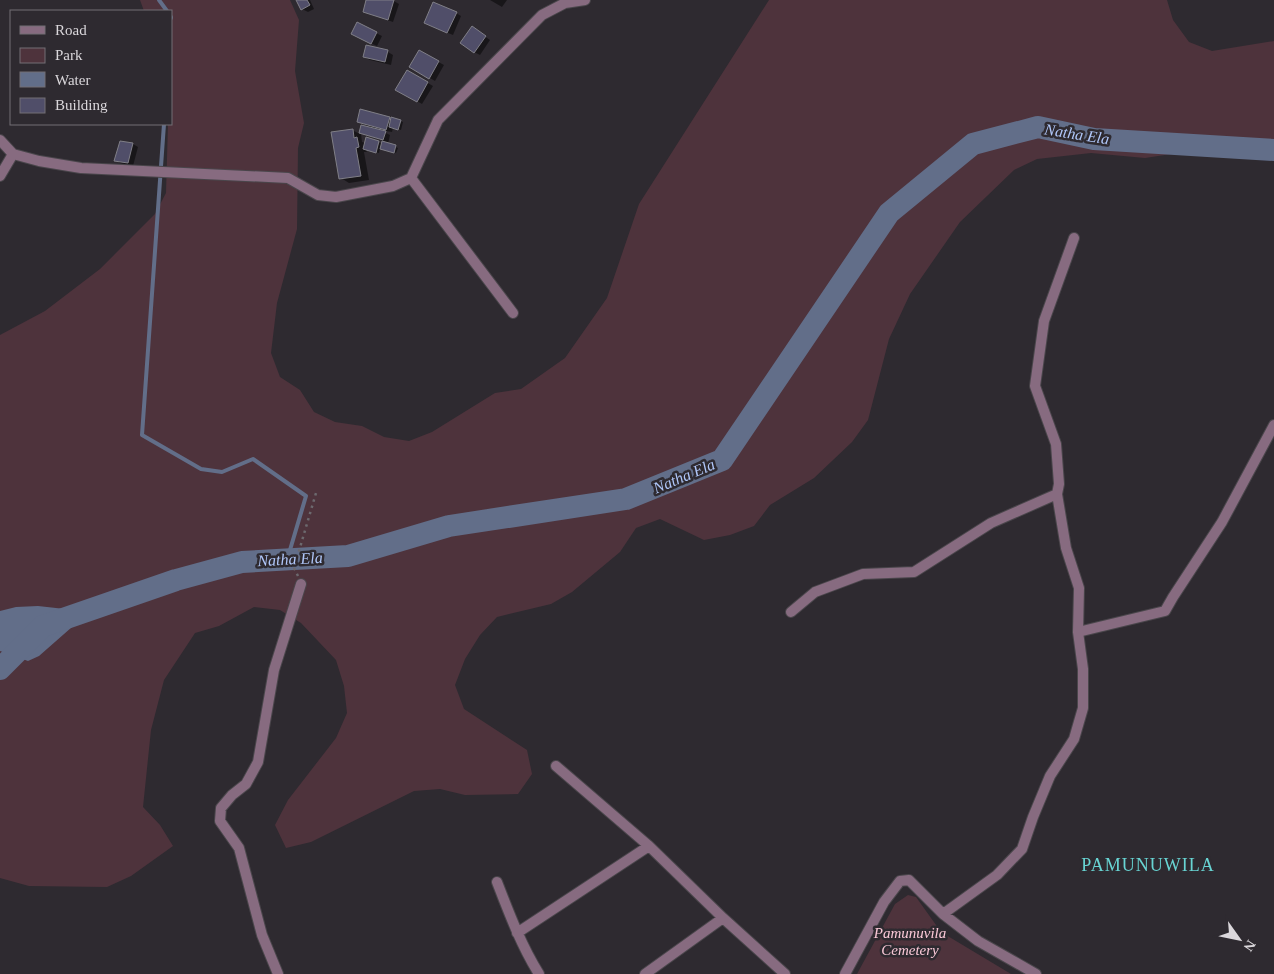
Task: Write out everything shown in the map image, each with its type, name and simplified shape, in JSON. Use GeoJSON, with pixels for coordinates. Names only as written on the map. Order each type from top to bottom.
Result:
{"type":"FeatureCollection","features":[{"type":"Feature","properties":{"kind":"street"},"geometry":{"type":"LineString","coordinates":[[0,140],[13,154],[39,161],[81,168],[288,178],[318,195],[336,197],[393,186],[411,178],[438,120],[542,15],[565,3],[585,0]]}},
{"type":"Feature","properties":{"kind":"street"},"geometry":{"type":"LineString","coordinates":[[0,176],[13,154]]}},
{"type":"Feature","properties":{"kind":"street"},"geometry":{"type":"LineString","coordinates":[[411,178],[513,313]]}},
{"type":"Feature","properties":{"kind":"street"},"geometry":{"type":"LineString","coordinates":[[943,914],[997,875],[1022,849],[1050,776],[1074,739],[1083,708],[1082,668],[1078,632],[1079,588],[1066,548],[1057,494],[1059,484],[1056,444],[1035,386],[1044,321],[1074,238]]}},
{"type":"Feature","properties":{"kind":"street"},"geometry":{"type":"LineString","coordinates":[[1078,632],[1166,611],[1173,597],[1222,522],[1274,425]]}},
{"type":"Feature","properties":{"kind":"street"},"geometry":{"type":"LineString","coordinates":[[791,612],[815,592],[863,574],[914,572],[991,523],[1057,494]]}},
{"type":"Feature","properties":{"kind":"street"},"geometry":{"type":"LineString","coordinates":[[278,974],[262,935],[239,848],[220,820],[221,808],[232,795],[246,784],[258,762],[274,670],[301,584]]}},
{"type":"Feature","properties":{"kind":"street"},"geometry":{"type":"LineString","coordinates":[[556,766],[649,846],[784,974]]}},
{"type":"Feature","properties":{"kind":"street"},"geometry":{"type":"LineString","coordinates":[[517,933],[649,846]]}},
{"type":"Feature","properties":{"kind":"street"},"geometry":{"type":"LineString","coordinates":[[844,974],[884,902],[900,881],[908,880],[943,914],[978,941],[1036,974]]}},
{"type":"Feature","properties":{"kind":"street"},"geometry":{"type":"LineString","coordinates":[[497,882],[517,933],[539,974]]}},
{"type":"Feature","properties":{"kind":"street"},"geometry":{"type":"LineString","coordinates":[[644,974],[724,918]]}},
{"type":"Feature","properties":{"kind":"path"},"geometry":{"type":"LineString","coordinates":[[294,568],[316,493]]}},
{"type":"Feature","properties":{"kind":"green space"},"geometry":{"type":"Polygon","coordinates":[[[140,0],[290,0],[299,20],[295,71],[304,123],[298,148],[297,229],[277,303],[271,353],[280,377],[300,390],[314,412],[335,422],[362,426],[384,437],[409,441],[432,432],[495,393],[521,389],[565,358],[607,298],[639,204],[769,0],[1167,0],[1173,20],[1189,42],[1212,51],[1274,41],[1274,143],[1250,142],[1145,158],[1091,153],[1037,159],[1014,170],[960,222],[910,294],[889,339],[868,420],[852,442],[814,478],[770,505],[754,526],[730,535],[704,540],[660,519],[636,528],[620,552],[572,592],[551,604],[497,617],[480,635],[465,659],[455,685],[464,709],[527,750],[532,774],[518,794],[465,795],[440,789],[414,791],[311,842],[286,848],[275,825],[288,800],[336,738],[347,713],[344,686],[336,660],[301,623],[280,610],[254,607],[219,626],[195,633],[164,680],[151,730],[143,807],[160,825],[173,846],[131,876],[107,887],[29,886],[0,878],[0,335],[45,311],[100,269],[155,214],[166,193],[168,125],[172,125],[172,10],[144,10],[140,0]]]}},
{"type":"Feature","properties":{"kind":"green space","name":"Pamunuvila Cemetery"},"geometry":{"type":"Polygon","coordinates":[[[908,895],[916,897],[941,932],[1011,974],[857,974],[895,904],[908,895]]]}},
{"type":"Feature","properties":{"kind":"water"},"geometry":{"type":"Polygon","coordinates":[[[38,606],[65,609],[83,607],[96,613],[72,627],[39,656],[28,661],[0,651],[0,611],[16,607],[38,606]]]}},
{"type":"Feature","properties":{"kind":"building"},"geometry":{"type":"Polygon","coordinates":[[[296,0],[307,0],[310,5],[301,10],[296,0]]]}},
{"type":"Feature","properties":{"kind":"building"},"geometry":{"type":"Polygon","coordinates":[[[366,0],[394,0],[388,20],[363,12],[366,0]]]}},
{"type":"Feature","properties":{"kind":"building"},"geometry":{"type":"Polygon","coordinates":[[[433,2],[457,12],[447,33],[424,23],[433,2]]]}},
{"type":"Feature","properties":{"kind":"building"},"geometry":{"type":"Polygon","coordinates":[[[357,22],[377,32],[371,44],[351,34],[357,22]]]}},
{"type":"Feature","properties":{"kind":"building"},"geometry":{"type":"Polygon","coordinates":[[[472,26],[486,36],[474,53],[460,43],[472,26]]]}},
{"type":"Feature","properties":{"kind":"building"},"geometry":{"type":"Polygon","coordinates":[[[366,45],[388,50],[385,62],[363,57],[366,45]]]}},
{"type":"Feature","properties":{"kind":"building"},"geometry":{"type":"Polygon","coordinates":[[[419,50],[439,61],[429,79],[409,67],[419,50]]]}},
{"type":"Feature","properties":{"kind":"building"},"geometry":{"type":"Polygon","coordinates":[[[407,70],[428,82],[417,102],[395,90],[407,70]]]}},
{"type":"Feature","properties":{"kind":"building"},"geometry":{"type":"Polygon","coordinates":[[[360,109],[390,117],[386,130],[357,122],[360,109]]]}},
{"type":"Feature","properties":{"kind":"building"},"geometry":{"type":"Polygon","coordinates":[[[391,117],[401,120],[398,130],[389,127],[391,117]]]}},
{"type":"Feature","properties":{"kind":"building"},"geometry":{"type":"Polygon","coordinates":[[[361,125],[386,131],[383,140],[359,133],[361,125]]]}},
{"type":"Feature","properties":{"kind":"building"},"geometry":{"type":"Polygon","coordinates":[[[353,129],[354,138],[357,137],[359,147],[356,148],[361,176],[339,179],[331,132],[353,129]]]}},
{"type":"Feature","properties":{"kind":"building"},"geometry":{"type":"Polygon","coordinates":[[[366,137],[379,141],[376,153],[363,149],[366,137]]]}},
{"type":"Feature","properties":{"kind":"building"},"geometry":{"type":"Polygon","coordinates":[[[120,141],[133,143],[128,163],[114,161],[120,141]]]}},
{"type":"Feature","properties":{"kind":"building"},"geometry":{"type":"Polygon","coordinates":[[[382,141],[396,145],[394,153],[380,149],[382,141]]]}},
{"type":"Feature","properties":{"kind":"waterway"},"geometry":{"type":"LineString","coordinates":[[159,0],[166,10]]}},
{"type":"Feature","properties":{"kind":"waterway"},"geometry":{"type":"LineString","coordinates":[[164,125],[142,435],[201,469],[222,472],[253,459],[306,496],[287,560]]}},
{"type":"Feature","properties":{"kind":"waterway","name":"Natha Ela"},"geometry":{"type":"LineString","coordinates":[[0,669],[43,626],[176,580],[242,562],[348,556],[449,526],[626,499],[722,460],[889,213],[973,144],[1038,127],[1094,139],[1274,150]]}},
{"type":"Feature","properties":{"kind":"district","name":"PAMUNUWILA"},"geometry":{"type":"Point","coordinates":[1148,865]}}]}
